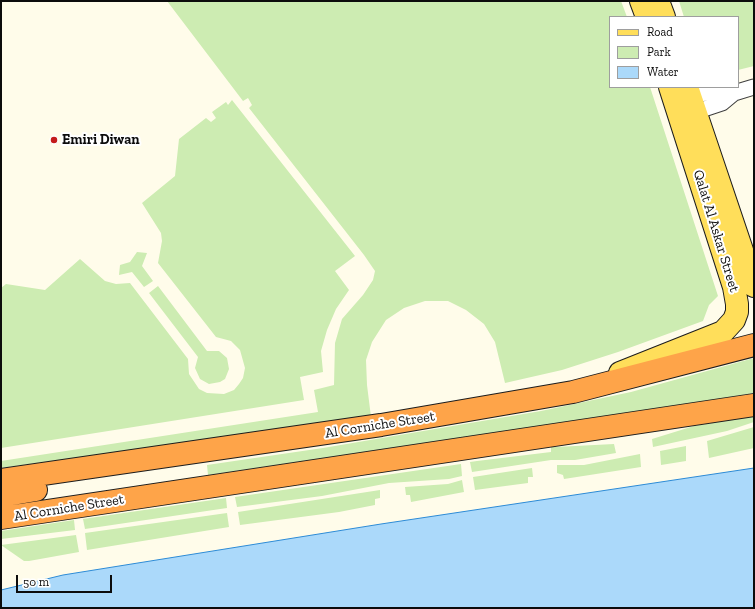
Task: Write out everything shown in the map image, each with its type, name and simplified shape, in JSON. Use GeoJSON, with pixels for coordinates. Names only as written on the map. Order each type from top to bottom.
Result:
{"type":"FeatureCollection","features":[{"type":"Feature","properties":{"kind":"highway","name":"Al Corniche Street"},"geometry":{"type":"LineString","coordinates":[[1,480],[381,425],[573,392],[754,345]]}},
{"type":"Feature","properties":{"kind":"highway","name":"Al Corniche Street"},"geometry":{"type":"LineString","coordinates":[[1,518],[754,405]]}},
{"type":"Feature","properties":{"kind":"highway"},"geometry":{"type":"LineString","coordinates":[[1,496],[98,481],[109,477],[135,461]]}},
{"type":"Feature","properties":{"kind":"main road"},"geometry":{"type":"LineString","coordinates":[[641,1],[647,16]]}},
{"type":"Feature","properties":{"kind":"main road"},"geometry":{"type":"LineString","coordinates":[[658,1],[664,16]]}},
{"type":"Feature","properties":{"kind":"main road","name":"Qalat Al Askar Street"},"geometry":{"type":"LineString","coordinates":[[671,88],[689,102],[754,286]]}},
{"type":"Feature","properties":{"kind":"main road","name":"Qalat Al Askar Street"},"geometry":{"type":"LineString","coordinates":[[573,392],[723,332],[734,320],[737,304],[734,287],[689,102]]}},
{"type":"Feature","properties":{"kind":"street"},"geometry":{"type":"LineString","coordinates":[[689,102],[722,103],[734,93],[754,87]]}},
{"type":"Feature","properties":{"kind":"green space"},"geometry":{"type":"Polygon","coordinates":[[[167,1],[621,1],[627,16],[609,16],[609,88],[650,88],[718,296],[709,305],[703,321],[618,352],[562,370],[505,383],[495,342],[484,324],[466,310],[448,301],[425,301],[404,308],[386,320],[372,342],[366,360],[371,417],[1,468],[1,461],[318,412],[314,390],[334,385],[335,343],[342,319],[363,295],[373,280],[375,271],[249,108],[252,105],[248,98],[243,101],[167,1]]]}},
{"type":"Feature","properties":{"kind":"green space"},"geometry":{"type":"Polygon","coordinates":[[[679,1],[754,1],[754,66],[739,70],[739,16],[684,16],[679,1]]]}},
{"type":"Feature","properties":{"kind":"green space"},"geometry":{"type":"Polygon","coordinates":[[[232,100],[355,256],[335,271],[349,290],[336,309],[327,330],[321,351],[323,372],[300,377],[304,400],[1,448],[1,288],[6,284],[45,290],[80,259],[105,281],[116,284],[130,283],[188,359],[189,374],[199,389],[207,393],[224,394],[234,390],[243,378],[245,368],[240,350],[231,341],[216,337],[158,263],[162,241],[161,233],[142,203],[175,176],[179,139],[206,118],[211,122],[216,118],[212,112],[226,102],[228,105],[232,100]]]}},
{"type":"Feature","properties":{"kind":"green space"},"geometry":{"type":"Polygon","coordinates":[[[137,252],[147,253],[142,266],[153,281],[144,287],[132,272],[119,275],[120,265],[130,262],[137,252]]]}},
{"type":"Feature","properties":{"kind":"green space"},"geometry":{"type":"Polygon","coordinates":[[[158,286],[207,351],[219,351],[227,358],[229,369],[225,379],[220,382],[209,384],[200,379],[195,368],[198,357],[149,293],[158,286]]]}},
{"type":"Feature","properties":{"kind":"green space"},"geometry":{"type":"Polygon","coordinates":[[[754,358],[754,393],[208,475],[207,465],[323,448],[541,411],[631,392],[754,358]]]}},
{"type":"Feature","properties":{"kind":"green space"},"geometry":{"type":"Polygon","coordinates":[[[754,416],[754,422],[727,431],[653,447],[652,439],[694,426],[754,416]]]}},
{"type":"Feature","properties":{"kind":"green space"},"geometry":{"type":"Polygon","coordinates":[[[754,427],[754,448],[709,458],[707,441],[754,427]]]}},
{"type":"Feature","properties":{"kind":"green space"},"geometry":{"type":"Polygon","coordinates":[[[614,444],[616,453],[575,460],[551,460],[472,472],[470,462],[551,452],[551,447],[614,444]]]}},
{"type":"Feature","properties":{"kind":"green space"},"geometry":{"type":"Polygon","coordinates":[[[686,446],[686,461],[661,465],[660,451],[686,446]]]}},
{"type":"Feature","properties":{"kind":"green space"},"geometry":{"type":"Polygon","coordinates":[[[640,454],[641,467],[564,479],[563,475],[557,473],[557,465],[584,465],[640,454]]]}},
{"type":"Feature","properties":{"kind":"green space"},"geometry":{"type":"Polygon","coordinates":[[[461,464],[462,476],[449,479],[389,483],[322,496],[237,507],[235,497],[461,464]]]}},
{"type":"Feature","properties":{"kind":"green space"},"geometry":{"type":"Polygon","coordinates":[[[532,468],[533,477],[528,477],[528,483],[475,490],[473,477],[532,468]]]}},
{"type":"Feature","properties":{"kind":"green space"},"geometry":{"type":"Polygon","coordinates":[[[462,480],[464,492],[411,502],[410,495],[406,495],[405,487],[448,484],[462,480]]]}},
{"type":"Feature","properties":{"kind":"green space"},"geometry":{"type":"Polygon","coordinates":[[[380,490],[380,498],[375,499],[375,505],[339,512],[240,525],[238,512],[380,490]]]}},
{"type":"Feature","properties":{"kind":"green space"},"geometry":{"type":"Polygon","coordinates":[[[226,498],[227,508],[85,529],[83,519],[226,498]]]}},
{"type":"Feature","properties":{"kind":"green space"},"geometry":{"type":"Polygon","coordinates":[[[227,513],[229,527],[87,550],[85,533],[227,513]]]}},
{"type":"Feature","properties":{"kind":"green space"},"geometry":{"type":"Polygon","coordinates":[[[74,520],[75,530],[1,539],[1,531],[74,520]]]}},
{"type":"Feature","properties":{"kind":"green space"},"geometry":{"type":"Polygon","coordinates":[[[76,535],[79,552],[29,561],[24,561],[1,545],[76,535]]]}},
{"type":"Feature","properties":{"kind":"water"},"geometry":{"type":"Polygon","coordinates":[[[754,468],[754,608],[1,608],[1,590],[63,575],[381,524],[754,468]]]}},
{"type":"Feature","properties":{"kind":"place","name":"Emiri Diwan"},"geometry":{"type":"Point","coordinates":[54,140]}}]}
